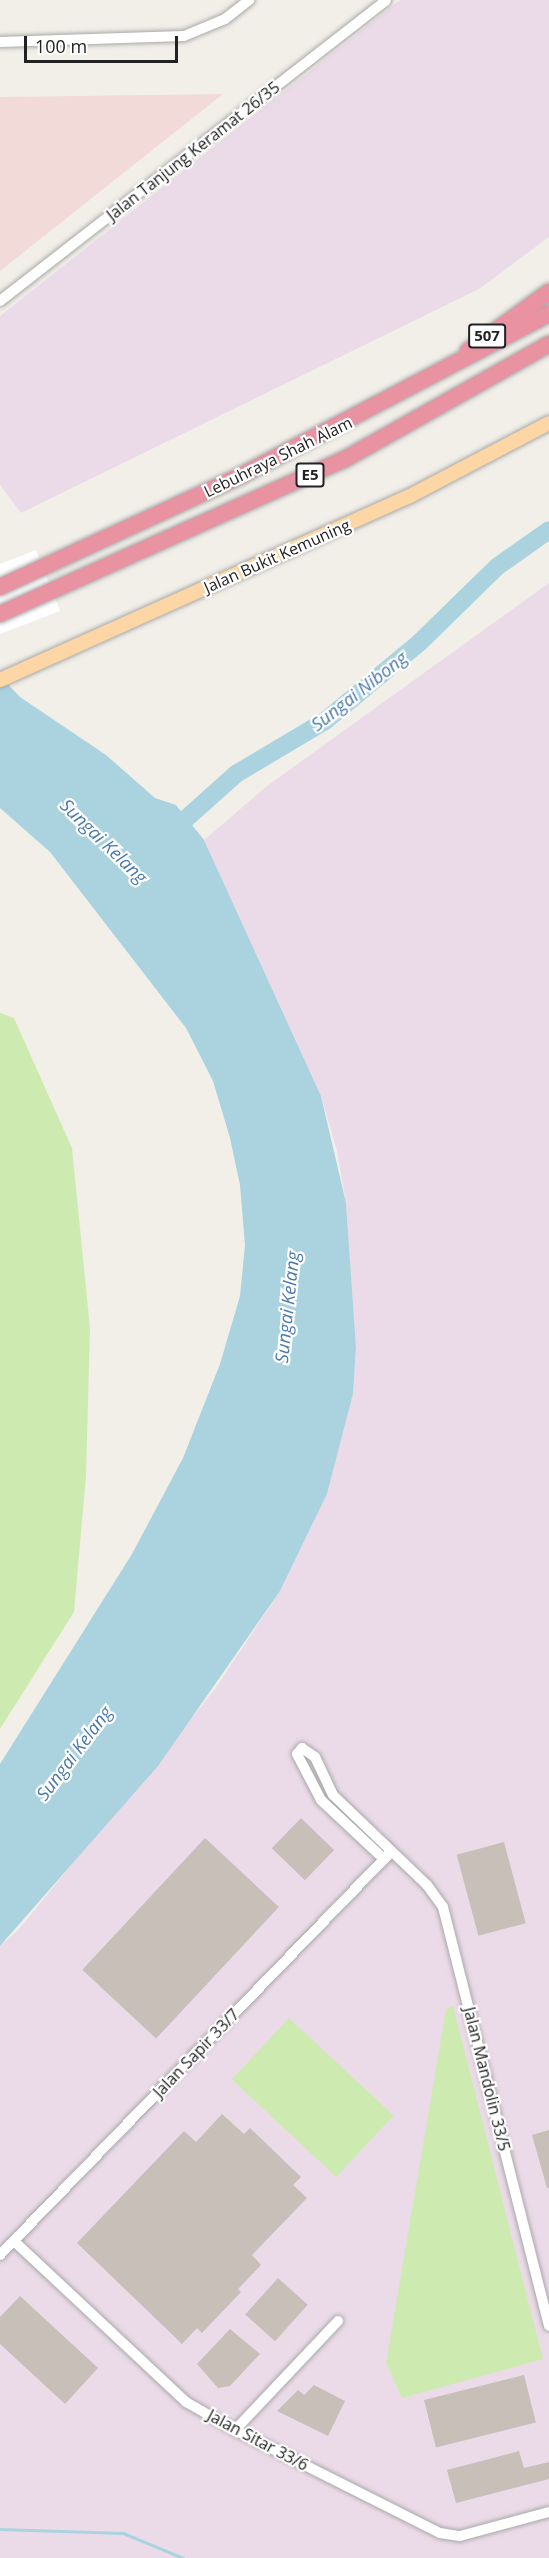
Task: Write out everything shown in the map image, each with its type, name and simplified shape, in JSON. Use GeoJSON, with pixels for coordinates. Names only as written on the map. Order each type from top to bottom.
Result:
{"type":"FeatureCollection","features":[{"type":"Feature","properties":{"kind":"highway","name":"507"},"geometry":{"type":"LineString","coordinates":[[427,382],[549,291]]}},
{"type":"Feature","properties":{"kind":"highway","name":"Lebuhraya Shah Alam"},"geometry":{"type":"LineString","coordinates":[[0,587],[49,568],[427,382],[549,314]]}},
{"type":"Feature","properties":{"kind":"highway","name":"Lebuhraya Shah Alam"},"geometry":{"type":"LineString","coordinates":[[0,614],[62,589],[345,459],[546,347]]}},
{"type":"Feature","properties":{"kind":"main road","name":"Jalan Bukit Kemuning"},"geometry":{"type":"LineString","coordinates":[[0,681],[408,497],[549,423]]}},
{"type":"Feature","properties":{"kind":"street"},"geometry":{"type":"LineString","coordinates":[[0,42],[184,36],[225,18],[249,0]]}},
{"type":"Feature","properties":{"kind":"street","name":"Jalan Tanjung Keramat 26/35"},"geometry":{"type":"LineString","coordinates":[[0,301],[386,0]]}},
{"type":"Feature","properties":{"kind":"street","name":"Jalan Mandolin 33/5"},"geometry":{"type":"LineString","coordinates":[[384,1859],[321,1800],[297,1754],[302,1748],[315,1757],[333,1795],[392,1850],[443,1907],[549,2326]]}},
{"type":"Feature","properties":{"kind":"street","name":"Jalan Sapir 33/7"},"geometry":{"type":"LineString","coordinates":[[0,2255],[392,1850]]}},
{"type":"Feature","properties":{"kind":"street","name":"Jalan Sitar 33/6"},"geometry":{"type":"LineString","coordinates":[[14,2241],[179,2396],[235,2430],[440,2533],[460,2536],[549,2512]]}},
{"type":"Feature","properties":{"kind":"street"},"geometry":{"type":"LineString","coordinates":[[235,2430],[338,2321]]}},
{"type":"Feature","properties":{"kind":"shaded area"},"geometry":{"type":"Polygon","coordinates":[[[400,0],[549,0],[549,237],[479,289],[21,513],[0,485],[0,316],[400,0]]]}},
{"type":"Feature","properties":{"kind":"shaded area"},"geometry":{"type":"Polygon","coordinates":[[[223,94],[0,271],[0,97],[223,94]]]}},
{"type":"Feature","properties":{"kind":"shaded area"},"geometry":{"type":"Polygon","coordinates":[[[549,583],[549,2558],[0,2558],[0,1946],[19,1929],[215,1689],[280,1591],[327,1494],[353,1394],[356,1347],[346,1203],[337,1151],[321,1096],[204,840],[267,786],[549,583]]]}},
{"type":"Feature","properties":{"kind":"green space"},"geometry":{"type":"Polygon","coordinates":[[[0,1013],[14,1018],[72,1148],[90,1328],[86,1476],[74,1612],[0,1729],[0,1013]]]}},
{"type":"Feature","properties":{"kind":"green space"},"geometry":{"type":"Polygon","coordinates":[[[453,2006],[543,2359],[402,2398],[386,2363],[446,2009],[453,2006]]]}},
{"type":"Feature","properties":{"kind":"green space"},"geometry":{"type":"Polygon","coordinates":[[[289,2018],[394,2116],[336,2177],[232,2079],[289,2018]]]}},
{"type":"Feature","properties":{"kind":"water","name":"Sungai Kelang"},"geometry":{"type":"Polygon","coordinates":[[[0,676],[20,697],[106,755],[155,798],[176,805],[204,840],[321,1096],[346,1203],[356,1347],[353,1394],[327,1494],[280,1591],[158,1766],[0,1946],[0,1764],[132,1554],[183,1458],[220,1364],[240,1296],[245,1245],[240,1185],[230,1138],[213,1081],[186,1028],[50,852],[0,808],[0,676]]]}},
{"type":"Feature","properties":{"kind":"pier"},"geometry":{"type":"Polygon","coordinates":[[[36,550],[60,611],[0,634],[0,564],[36,550]]]}},
{"type":"Feature","properties":{"kind":"building"},"geometry":{"type":"Polygon","coordinates":[[[301,1818],[334,1850],[305,1880],[272,1848],[301,1818]]]}},
{"type":"Feature","properties":{"kind":"building"},"geometry":{"type":"Polygon","coordinates":[[[205,1838],[279,1907],[156,2039],[82,1970],[205,1838]]]}},
{"type":"Feature","properties":{"kind":"building"},"geometry":{"type":"Polygon","coordinates":[[[504,1842],[526,1923],[478,1936],[457,1855],[504,1842]]]}},
{"type":"Feature","properties":{"kind":"building"},"geometry":{"type":"Polygon","coordinates":[[[222,2114],[244,2134],[250,2128],[301,2177],[293,2185],[307,2198],[252,2255],[261,2265],[238,2289],[241,2292],[202,2333],[197,2328],[182,2344],[77,2243],[184,2131],[196,2142],[222,2114]]]}},
{"type":"Feature","properties":{"kind":"building"},"geometry":{"type":"Polygon","coordinates":[[[549,2130],[549,2188],[547,2188],[532,2135],[549,2130]]]}},
{"type":"Feature","properties":{"kind":"building"},"geometry":{"type":"Polygon","coordinates":[[[278,2278],[308,2305],[275,2341],[245,2314],[278,2278]]]}},
{"type":"Feature","properties":{"kind":"building"},"geometry":{"type":"Polygon","coordinates":[[[20,2296],[98,2368],[65,2404],[0,2344],[0,2317],[20,2296]]]}},
{"type":"Feature","properties":{"kind":"building"},"geometry":{"type":"Polygon","coordinates":[[[230,2329],[260,2354],[230,2386],[218,2388],[197,2364],[230,2329]]]}},
{"type":"Feature","properties":{"kind":"building"},"geometry":{"type":"Polygon","coordinates":[[[524,2375],[536,2423],[436,2447],[424,2400],[524,2375]]]}},
{"type":"Feature","properties":{"kind":"building"},"geometry":{"type":"Polygon","coordinates":[[[314,2385],[345,2401],[328,2436],[277,2411],[298,2390],[304,2395],[314,2385]]]}},
{"type":"Feature","properties":{"kind":"building"},"geometry":{"type":"Polygon","coordinates":[[[519,2451],[524,2468],[549,2462],[549,2479],[456,2503],[447,2470],[519,2451]]]}},
{"type":"Feature","properties":{"kind":"waterway","name":"Sungai Nibong"},"geometry":{"type":"LineString","coordinates":[[170,833],[236,774],[325,721],[419,643],[498,566],[549,530]]}},
{"type":"Feature","properties":{"kind":"waterway"},"geometry":{"type":"LineString","coordinates":[[0,2529],[123,2533],[183,2558]]}}]}
